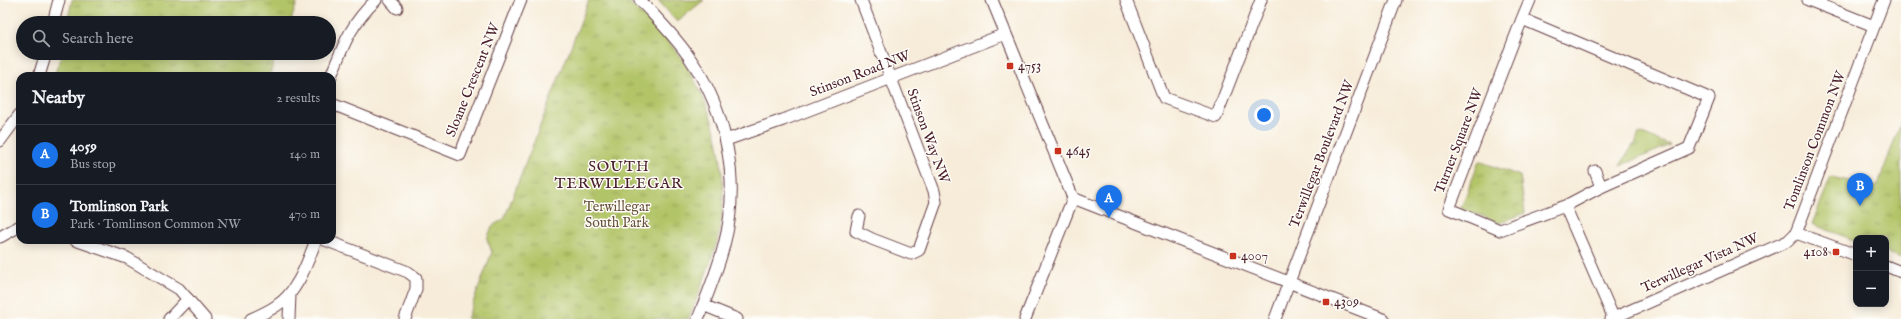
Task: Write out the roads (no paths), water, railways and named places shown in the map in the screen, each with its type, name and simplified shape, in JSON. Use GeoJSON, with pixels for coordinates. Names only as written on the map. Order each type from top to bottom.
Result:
{"type":"FeatureCollection","features":[{"type":"Feature","properties":{"kind":"street"},"geometry":{"type":"LineString","coordinates":[[55,16],[59,0]]}},
{"type":"Feature","properties":{"kind":"street"},"geometry":{"type":"LineString","coordinates":[[333,72],[350,29],[362,13],[376,0]]}},
{"type":"Feature","properties":{"kind":"street","name":"Sloane Crescent NW"},"geometry":{"type":"LineString","coordinates":[[336,106],[460,155],[521,0]]}},
{"type":"Feature","properties":{"kind":"street"},"geometry":{"type":"LineString","coordinates":[[640,0],[691,59],[712,97],[726,140],[731,173],[730,214],[724,245],[698,319]]}},
{"type":"Feature","properties":{"kind":"street","name":"Stinson Way NW"},"geometry":{"type":"LineString","coordinates":[[859,216],[856,231],[872,239],[911,254],[920,250],[936,202],[934,191],[861,0]]}},
{"type":"Feature","properties":{"kind":"street"},"geometry":{"type":"LineString","coordinates":[[992,0],[1073,198],[1025,319]]}},
{"type":"Feature","properties":{"kind":"street"},"geometry":{"type":"LineString","coordinates":[[1126,0],[1164,98],[1216,117],[1261,0]]}},
{"type":"Feature","properties":{"kind":"street","name":"Terwillegar Boulevard NW"},"geometry":{"type":"LineString","coordinates":[[1275,319],[1396,0]]}},
{"type":"Feature","properties":{"kind":"street","name":"Turner Square NW"},"geometry":{"type":"LineString","coordinates":[[1522,19],[1709,98],[1689,148],[1601,187],[1565,206],[1500,230],[1449,209],[1522,19],[1530,0]]}},
{"type":"Feature","properties":{"kind":"street"},"geometry":{"type":"LineString","coordinates":[[1808,0],[1874,26]]}},
{"type":"Feature","properties":{"kind":"street","name":"Tomlinson Common NW"},"geometry":{"type":"LineString","coordinates":[[1853,254],[1796,233],[1884,0]]}},
{"type":"Feature","properties":{"kind":"street","name":"Stinson Road NW"},"geometry":{"type":"LineString","coordinates":[[726,140],[1005,34]]}},
{"type":"Feature","properties":{"kind":"street"},"geometry":{"type":"LineString","coordinates":[[40,72],[44,60]]}},
{"type":"Feature","properties":{"kind":"street"},"geometry":{"type":"LineString","coordinates":[[0,140],[16,119]]}},
{"type":"Feature","properties":{"kind":"street"},"geometry":{"type":"LineString","coordinates":[[1595,171],[1601,187]]}},
{"type":"Feature","properties":{"kind":"street"},"geometry":{"type":"LineString","coordinates":[[1073,198],[1383,319]]}},
{"type":"Feature","properties":{"kind":"street"},"geometry":{"type":"LineString","coordinates":[[1565,206],[1613,319]]}},
{"type":"Feature","properties":{"kind":"street"},"geometry":{"type":"LineString","coordinates":[[0,237],[16,228]]}},
{"type":"Feature","properties":{"kind":"street","name":"Terwillegar Vista NW"},"geometry":{"type":"LineString","coordinates":[[1613,319],[1788,241],[1796,233]]}},
{"type":"Feature","properties":{"kind":"street"},"geometry":{"type":"LineString","coordinates":[[87,244],[127,258],[179,288],[205,319]]}},
{"type":"Feature","properties":{"kind":"street"},"geometry":{"type":"LineString","coordinates":[[257,318],[277,306],[290,294],[304,271],[314,244]]}},
{"type":"Feature","properties":{"kind":"street"},"geometry":{"type":"LineString","coordinates":[[335,244],[408,272],[416,278],[416,289],[405,319]]}},
{"type":"Feature","properties":{"kind":"street"},"geometry":{"type":"LineString","coordinates":[[1889,267],[1901,272]]}},
{"type":"Feature","properties":{"kind":"street"},"geometry":{"type":"LineString","coordinates":[[290,294],[290,319]]}},
{"type":"Feature","properties":{"kind":"street"},"geometry":{"type":"LineString","coordinates":[[169,319],[188,298]]}},
{"type":"Feature","properties":{"kind":"street"},"geometry":{"type":"LineString","coordinates":[[703,305],[737,319]]}},
{"type":"Feature","properties":{"kind":"place","name":"4753"},"geometry":{"type":"Point","coordinates":[1010,66]}},
{"type":"Feature","properties":{"kind":"place","name":"4645"},"geometry":{"type":"Point","coordinates":[1058,151]}},
{"type":"Feature","properties":{"kind":"place","name":"Tomlinson Park"},"geometry":{"type":"Point","coordinates":[1860,206]}},
{"type":"Feature","properties":{"kind":"place","name":"4059"},"geometry":{"type":"Point","coordinates":[1109,218]}},
{"type":"Feature","properties":{"kind":"place","name":"4108"},"geometry":{"type":"Point","coordinates":[1836,252]}},
{"type":"Feature","properties":{"kind":"place","name":"4007"},"geometry":{"type":"Point","coordinates":[1233,256]}},
{"type":"Feature","properties":{"kind":"place","name":"4309"},"geometry":{"type":"Point","coordinates":[1326,302]}},
{"type":"Feature","properties":{"kind":"district","name":"SOUTH TERWILLEGAR"},"geometry":{"type":"Point","coordinates":[619,174]}},
{"type":"Feature","properties":{"kind":"park label","name":"Terwillegar South Park"},"geometry":{"type":"Point","coordinates":[617,216]}}]}
